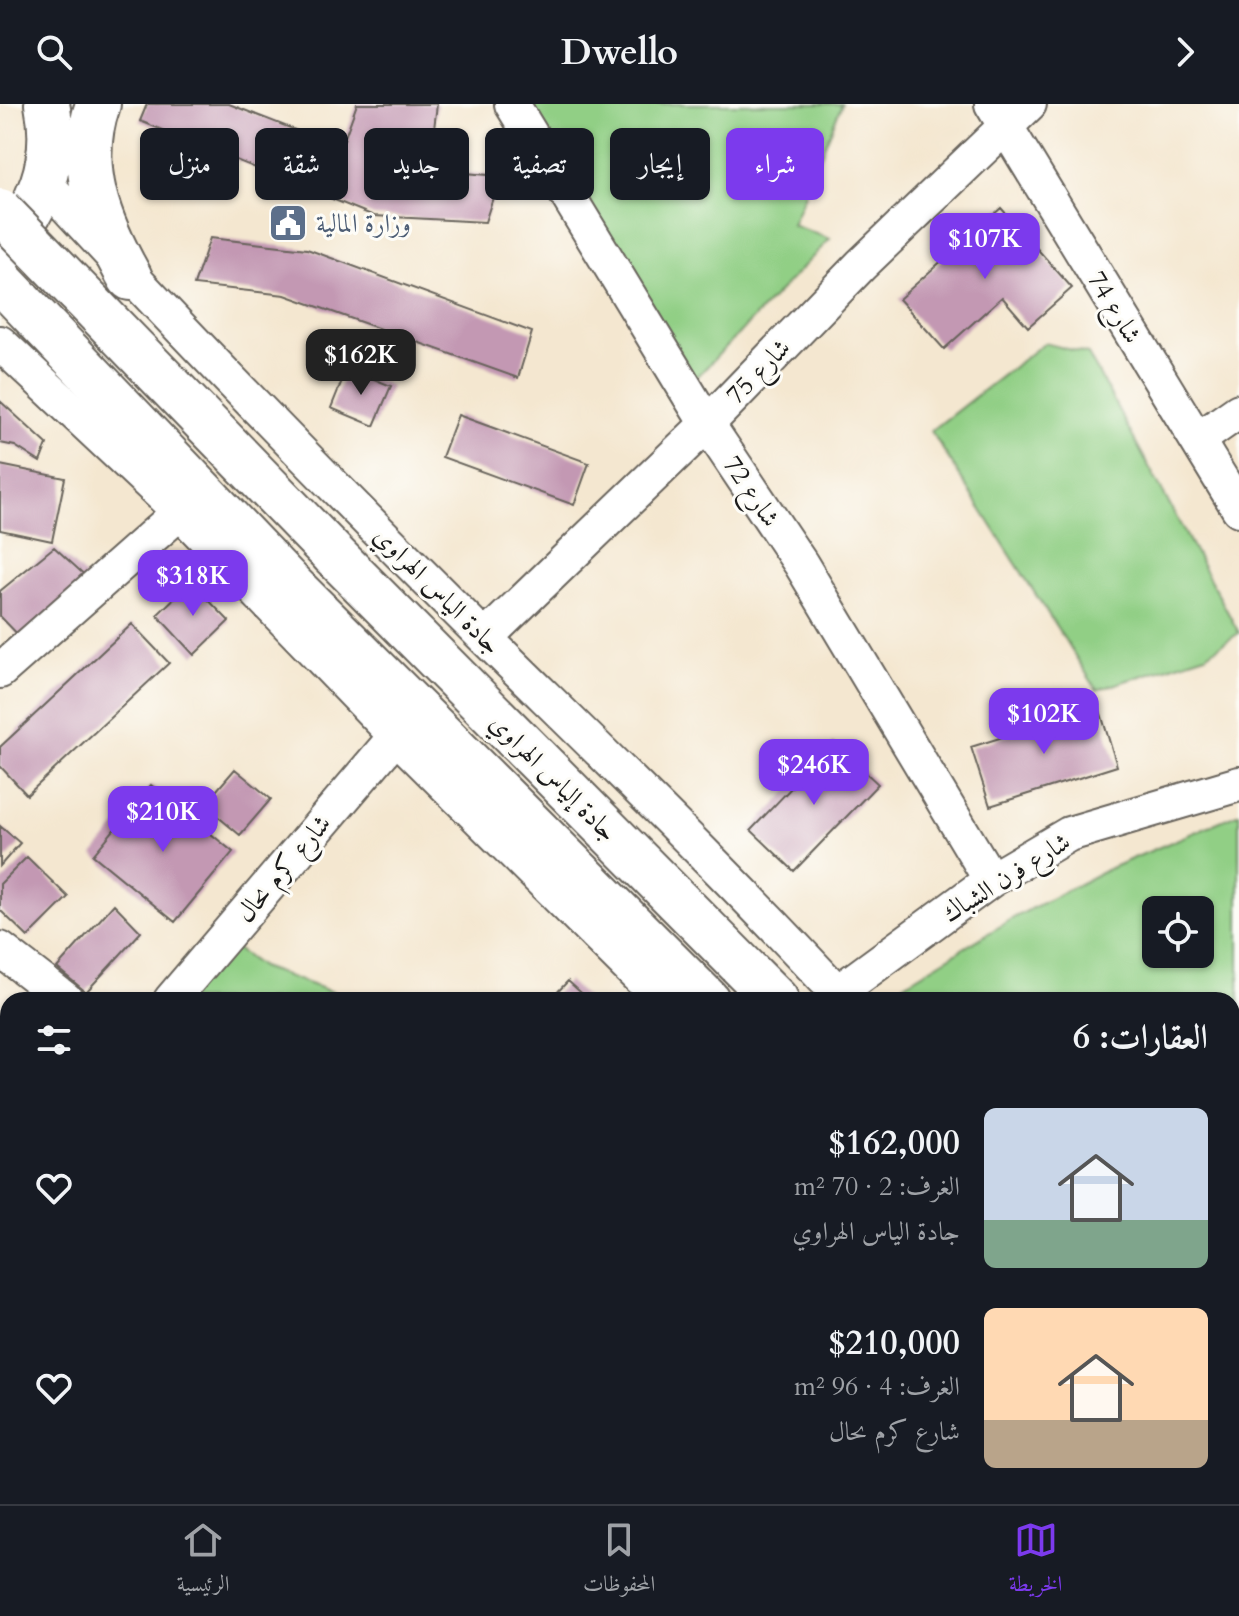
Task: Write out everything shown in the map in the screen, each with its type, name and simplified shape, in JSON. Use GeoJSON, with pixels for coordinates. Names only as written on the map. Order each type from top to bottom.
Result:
{"type":"FeatureCollection","features":[{"type":"Feature","properties":{"kind":"highway"},"geometry":{"type":"LineString","coordinates":[[98,104],[89,143],[90,179],[106,234],[130,278]]}},
{"type":"Feature","properties":{"kind":"highway"},"geometry":{"type":"LineString","coordinates":[[0,254],[26,223],[45,183],[52,111]]}},
{"type":"Feature","properties":{"kind":"highway","name":"جادة الياس الهراوي"},"geometry":{"type":"LineString","coordinates":[[0,211],[333,554]]}},
{"type":"Feature","properties":{"kind":"highway","name":"جادة إلياس الهراوي"},"geometry":{"type":"LineString","coordinates":[[0,280],[291,585],[699,992]]}},
{"type":"Feature","properties":{"kind":"highway","name":"جادة إلياس الهراوي"},"geometry":{"type":"LineString","coordinates":[[333,554],[768,992]]}},
{"type":"Feature","properties":{"kind":"street","name":"شارع 72"},"geometry":{"type":"LineString","coordinates":[[512,104],[707,424],[801,564],[991,880]]}},
{"type":"Feature","properties":{"kind":"street","name":"شارع 75"},"geometry":{"type":"LineString","coordinates":[[485,638],[707,424],[1009,111]]}},
{"type":"Feature","properties":{"kind":"street","name":"شارع 74"},"geometry":{"type":"LineString","coordinates":[[1009,111],[1239,509]]}},
{"type":"Feature","properties":{"kind":"street","name":"جادة الياس الهراوي"},"geometry":{"type":"LineString","coordinates":[[45,183],[130,278],[485,638],[666,814],[836,992]]}},
{"type":"Feature","properties":{"kind":"street"},"geometry":{"type":"LineString","coordinates":[[0,273],[18,256],[41,244],[67,238],[94,240]]}},
{"type":"Feature","properties":{"kind":"street"},"geometry":{"type":"LineString","coordinates":[[0,343],[180,512],[396,736],[654,992]]}},
{"type":"Feature","properties":{"kind":"street"},"geometry":{"type":"LineString","coordinates":[[1199,439],[1239,411]]}},
{"type":"Feature","properties":{"kind":"street"},"geometry":{"type":"LineString","coordinates":[[0,671],[180,512]]}},
{"type":"Feature","properties":{"kind":"street","name":"شارع كرم ىحال"},"geometry":{"type":"LineString","coordinates":[[178,992],[396,736]]}},
{"type":"Feature","properties":{"kind":"street","name":"شارع فرن الشباك"},"geometry":{"type":"LineString","coordinates":[[845,992],[991,880],[1069,834],[1239,784]]}},
{"type":"Feature","properties":{"kind":"street"},"geometry":{"type":"LineString","coordinates":[[0,949],[56,992]]}},
{"type":"Feature","properties":{"kind":"green space"},"geometry":{"type":"Polygon","coordinates":[[[526,104],[842,104],[824,148],[824,128],[726,128],[726,200],[802,200],[792,225],[830,239],[694,380],[584,200],[594,200],[594,128],[541,128],[526,104]]]}},
{"type":"Feature","properties":{"kind":"green space"},"geometry":{"type":"Polygon","coordinates":[[[1044,343],[1088,354],[1239,633],[1206,655],[1097,690],[931,431],[1044,343]]]}},
{"type":"Feature","properties":{"kind":"green space"},"geometry":{"type":"Polygon","coordinates":[[[1239,813],[1239,992],[891,992],[1015,917],[1106,870],[1239,813]]]}},
{"type":"Feature","properties":{"kind":"green space"},"geometry":{"type":"Polygon","coordinates":[[[228,943],[261,967],[332,992],[186,992],[228,943]]]}},
{"type":"Feature","properties":{"kind":"building"},"geometry":{"type":"Polygon","coordinates":[[[147,104],[229,104],[290,128],[255,128],[255,168],[239,161],[239,128],[157,128],[140,121],[147,104]]]}},
{"type":"Feature","properties":{"kind":"building"},"geometry":{"type":"Polygon","coordinates":[[[357,104],[437,104],[434,128],[364,128],[364,200],[469,200],[469,173],[485,175],[485,200],[492,200],[485,222],[374,216],[335,200],[348,200],[348,129],[357,104]]]}},
{"type":"Feature","properties":{"kind":"building"},"geometry":{"type":"Polygon","coordinates":[[[1001,208],[1072,288],[1028,327],[1002,297],[944,349],[899,299],[1001,208]]]}},
{"type":"Feature","properties":{"kind":"building"},"geometry":{"type":"Polygon","coordinates":[[[210,238],[307,249],[532,332],[518,378],[285,295],[194,285],[210,238]]]}},
{"type":"Feature","properties":{"kind":"building"},"geometry":{"type":"Polygon","coordinates":[[[347,368],[391,386],[374,426],[331,408],[347,368]]]}},
{"type":"Feature","properties":{"kind":"building"},"geometry":{"type":"Polygon","coordinates":[[[0,401],[47,444],[40,462],[15,446],[0,443],[0,401]]]}},
{"type":"Feature","properties":{"kind":"building"},"geometry":{"type":"Polygon","coordinates":[[[458,415],[589,463],[574,505],[442,457],[458,415]]]}},
{"type":"Feature","properties":{"kind":"building"},"geometry":{"type":"Polygon","coordinates":[[[0,465],[65,478],[52,541],[0,530],[0,465]]]}},
{"type":"Feature","properties":{"kind":"building"},"geometry":{"type":"Polygon","coordinates":[[[54,547],[89,579],[25,642],[0,616],[0,591],[54,547]]]}},
{"type":"Feature","properties":{"kind":"building"},"geometry":{"type":"Polygon","coordinates":[[[191,582],[229,621],[194,655],[157,615],[191,582]]]}},
{"type":"Feature","properties":{"kind":"building"},"geometry":{"type":"Polygon","coordinates":[[[132,624],[169,663],[27,795],[0,766],[0,747],[132,624]]]}},
{"type":"Feature","properties":{"kind":"building"},"geometry":{"type":"Polygon","coordinates":[[[1099,707],[1117,766],[990,806],[971,747],[1099,707]]]}},
{"type":"Feature","properties":{"kind":"building"},"geometry":{"type":"Polygon","coordinates":[[[834,743],[878,784],[794,871],[751,830],[834,743]]]}},
{"type":"Feature","properties":{"kind":"building"},"geometry":{"type":"Polygon","coordinates":[[[235,769],[271,799],[240,835],[204,805],[235,769]]]}},
{"type":"Feature","properties":{"kind":"building"},"geometry":{"type":"Polygon","coordinates":[[[151,785],[233,852],[175,922],[93,855],[151,785]]]}},
{"type":"Feature","properties":{"kind":"building"},"geometry":{"type":"Polygon","coordinates":[[[0,826],[20,843],[0,866],[0,826]]]}},
{"type":"Feature","properties":{"kind":"building"},"geometry":{"type":"Polygon","coordinates":[[[27,857],[68,897],[28,937],[0,910],[0,884],[27,857]]]}},
{"type":"Feature","properties":{"kind":"building"},"geometry":{"type":"Polygon","coordinates":[[[114,904],[141,932],[86,992],[57,968],[114,904]]]}},
{"type":"Feature","properties":{"kind":"building"},"geometry":{"type":"Polygon","coordinates":[[[568,981],[580,992],[558,992],[568,981]]]}},
{"type":"Feature","properties":{"kind":"place","name":"وزارة المالية"},"geometry":{"type":"Point","coordinates":[288,223]}}]}
